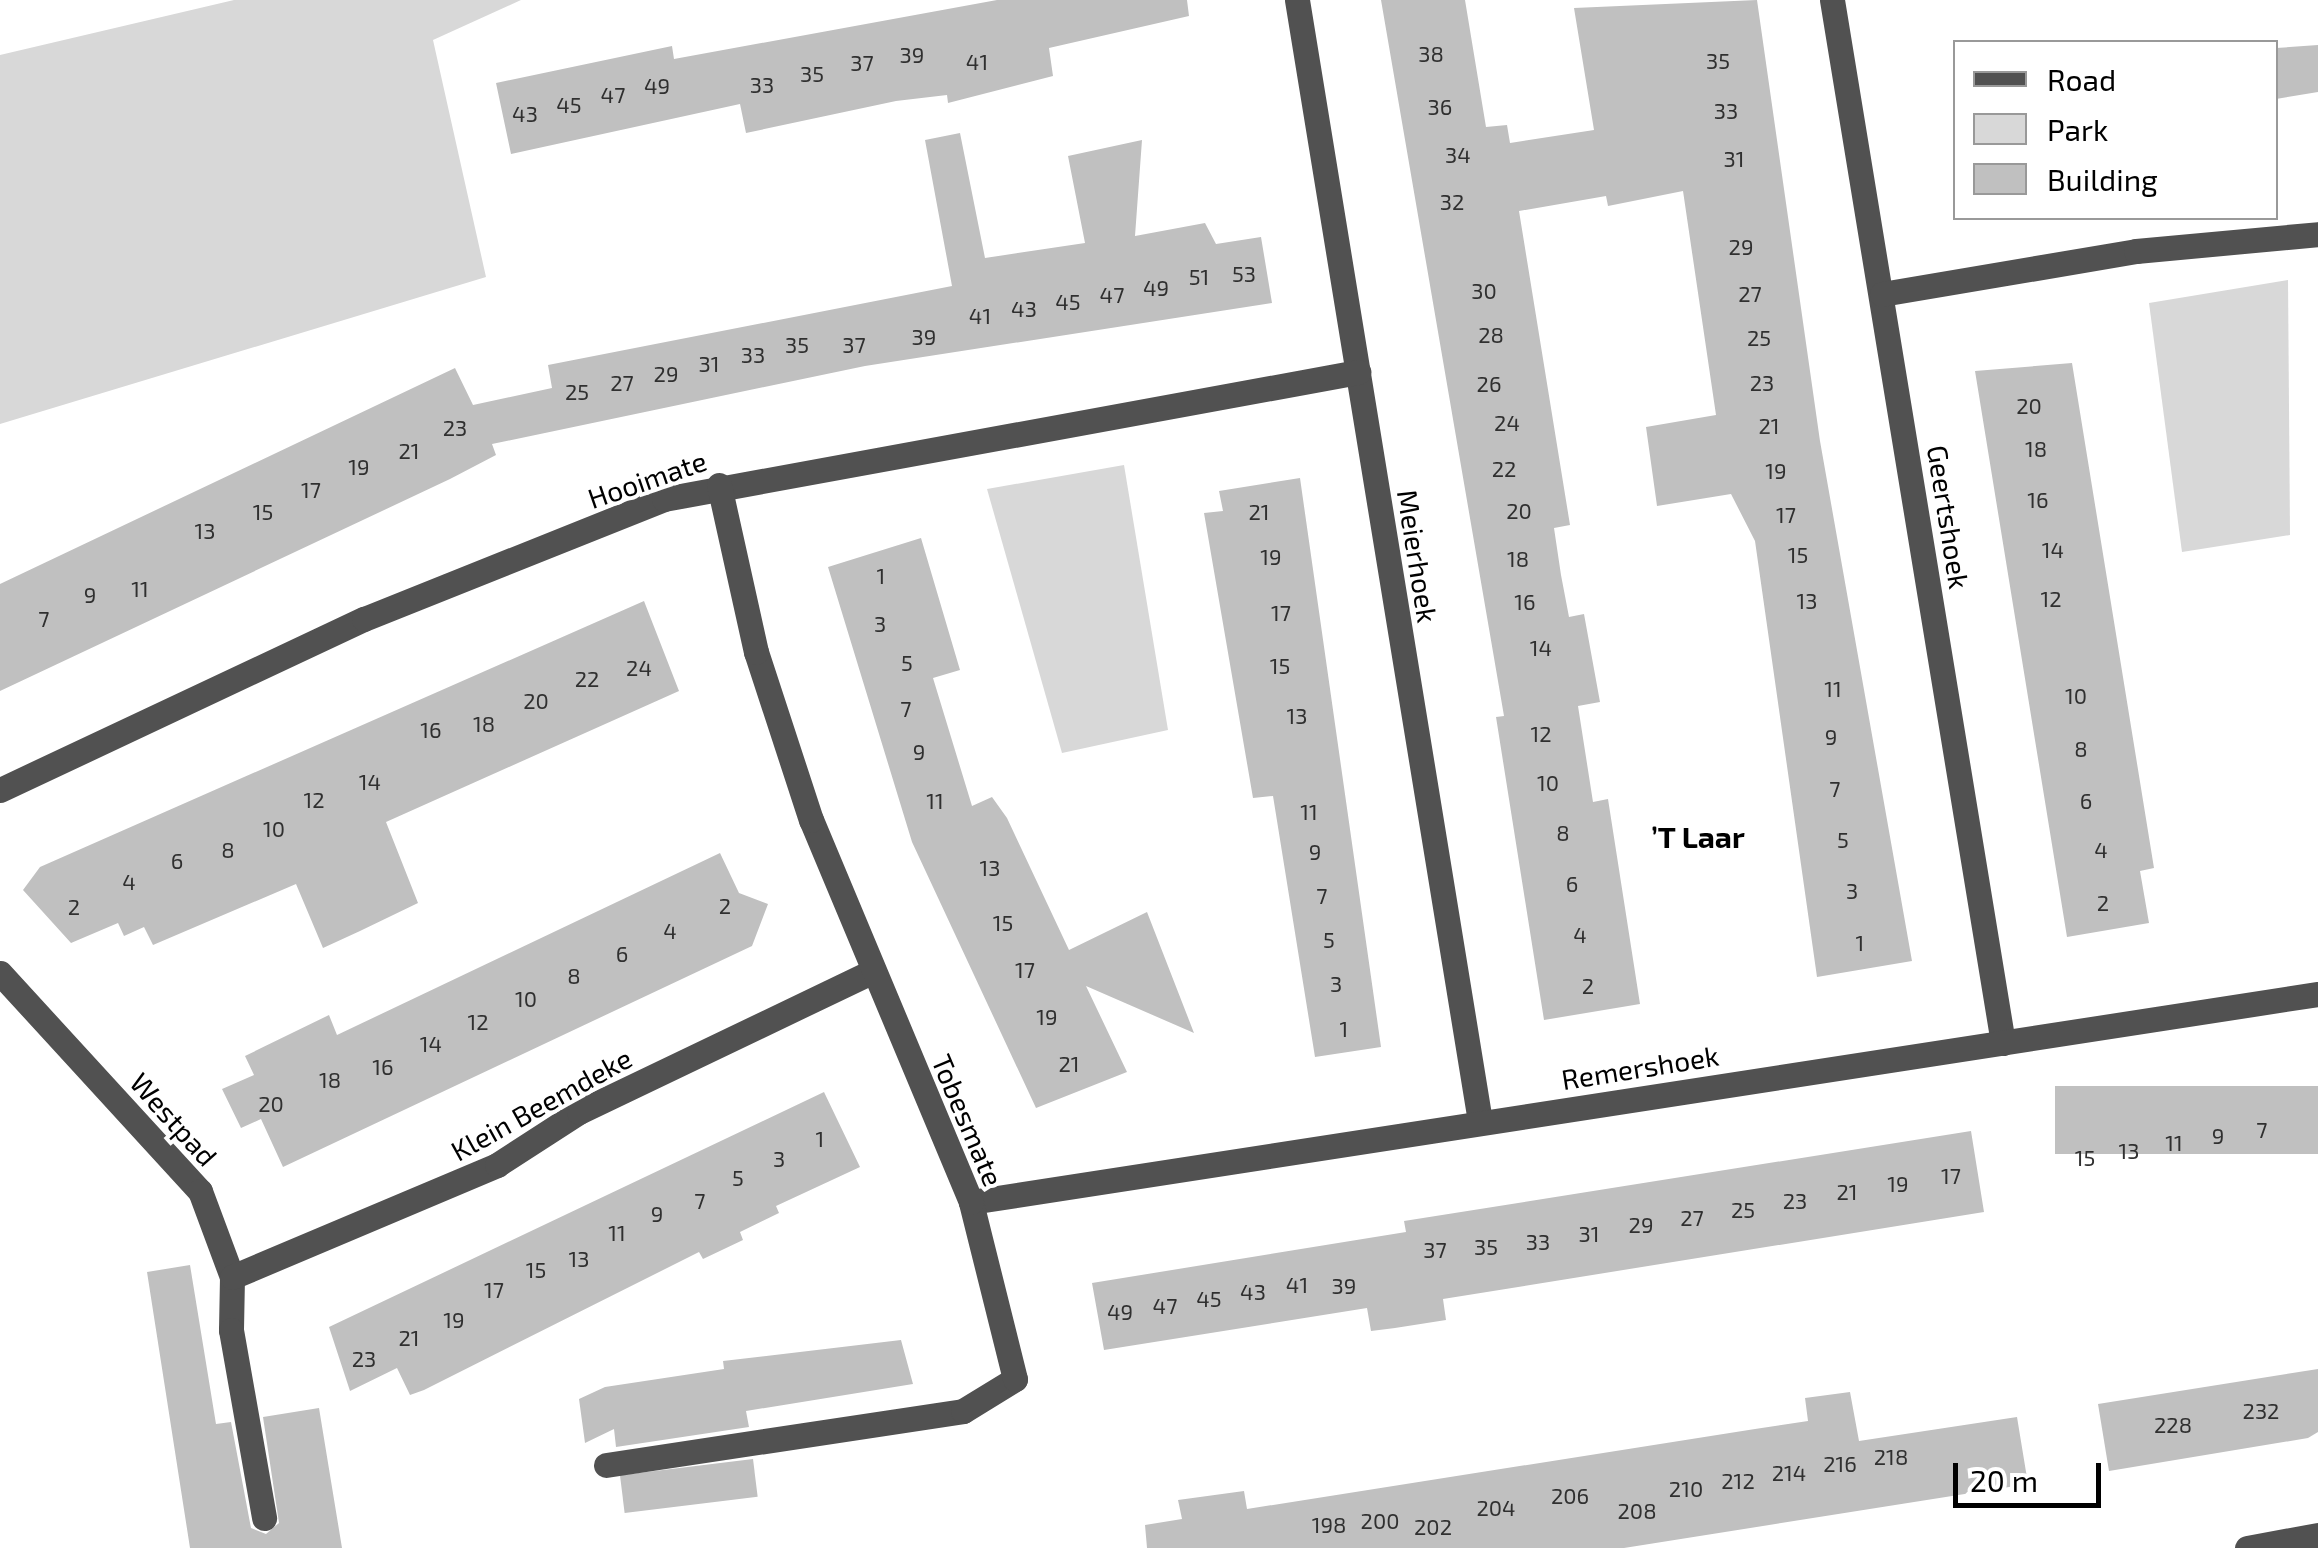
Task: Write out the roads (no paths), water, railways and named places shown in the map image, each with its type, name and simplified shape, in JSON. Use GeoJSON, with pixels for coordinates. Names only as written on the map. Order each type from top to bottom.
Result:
{"type":"FeatureCollection","features":[{"type":"Feature","properties":{"kind":"street","name":"Meierhoek"},"geometry":{"type":"LineString","coordinates":[[1297,0],[1480,1122]]}},
{"type":"Feature","properties":{"kind":"street","name":"Geertshoek"},"geometry":{"type":"LineString","coordinates":[[1832,0],[2003,1043]]}},
{"type":"Feature","properties":{"kind":"street"},"geometry":{"type":"LineString","coordinates":[[1882,294],[2136,251],[2318,234]]}},
{"type":"Feature","properties":{"kind":"street","name":"Hooimate"},"geometry":{"type":"LineString","coordinates":[[0,790],[364,619],[719,484],[1358,372]]}},
{"type":"Feature","properties":{"kind":"street","name":"Tobesmate"},"geometry":{"type":"LineString","coordinates":[[606,1465],[964,1411],[1005,1393],[1017,1359],[971,1202],[873,971],[756,652],[719,484]]}},
{"type":"Feature","properties":{"kind":"street","name":"Klein Beemdeke"},"geometry":{"type":"LineString","coordinates":[[232,1277],[497,1165],[580,1112],[873,971]]}},
{"type":"Feature","properties":{"kind":"street","name":"Westpad"},"geometry":{"type":"LineString","coordinates":[[0,973],[200,1191],[232,1277],[231,1330],[264,1518]]}},
{"type":"Feature","properties":{"kind":"street","name":"Remershoek"},"geometry":{"type":"LineString","coordinates":[[971,1202],[2318,994]]}},
{"type":"Feature","properties":{"kind":"street"},"geometry":{"type":"LineString","coordinates":[[2248,1548],[2318,1535]]}},
{"type":"Feature","properties":{"kind":"district","name":"’T Laar"},"geometry":{"type":"Point","coordinates":[1698,836]}}]}
